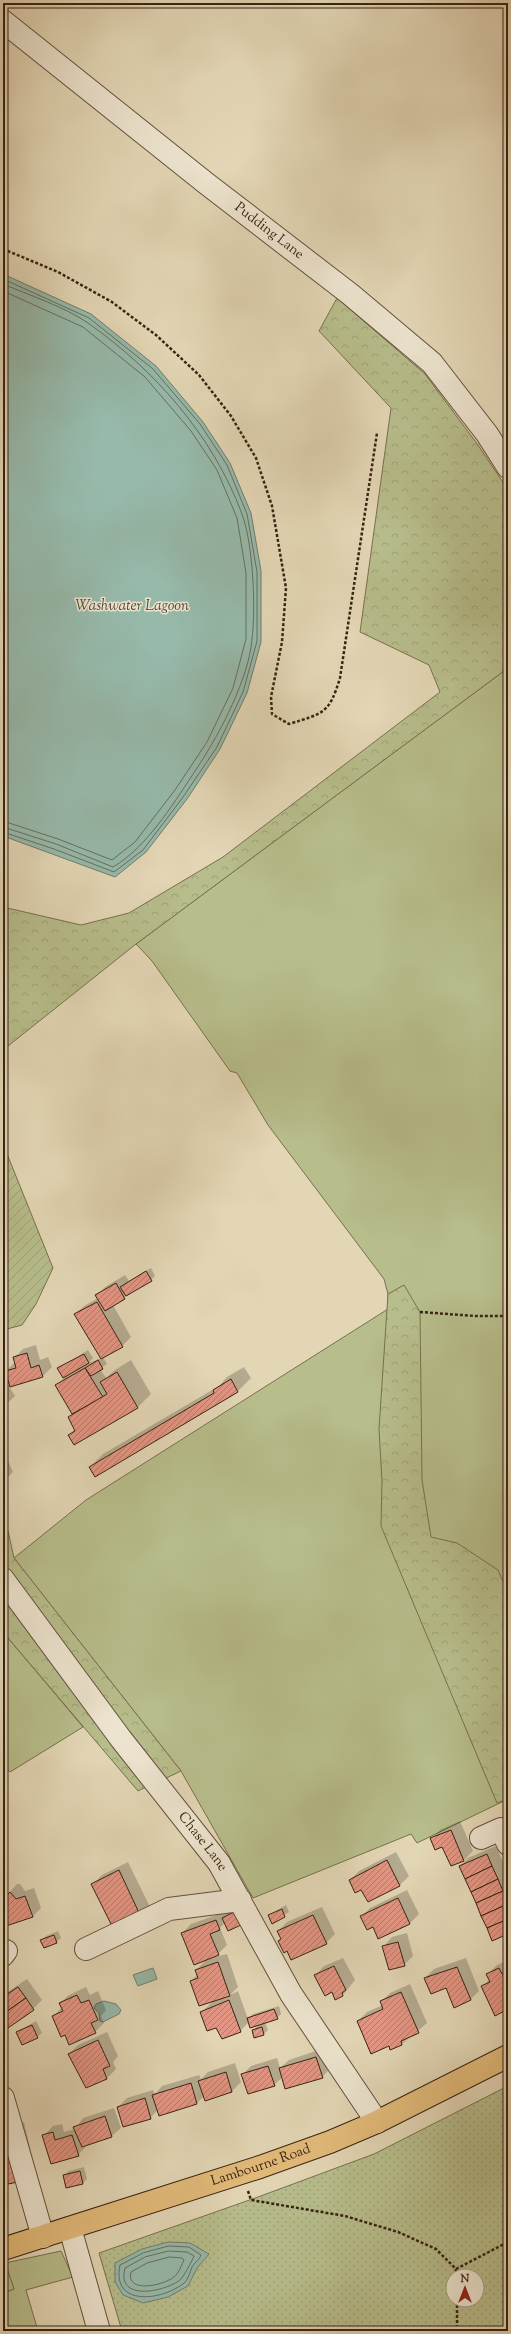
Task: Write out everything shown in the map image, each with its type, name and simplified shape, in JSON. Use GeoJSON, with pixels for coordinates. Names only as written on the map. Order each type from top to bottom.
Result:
{"type":"FeatureCollection","features":[{"type":"Feature","properties":{"kind":"main road","name":"Lambourne Road"},"geometry":{"type":"LineString","coordinates":[[3,2249],[260,2168],[330,2142],[377,2122],[508,2056]]}},
{"type":"Feature","properties":{"kind":"street","name":"Pudding Lane"},"geometry":{"type":"LineString","coordinates":[[3,21],[207,184],[350,294],[432,364],[487,434],[508,467]]}},
{"type":"Feature","properties":{"kind":"street","name":"Chase Lane"},"geometry":{"type":"LineString","coordinates":[[3,1579],[122,1739],[219,1863],[291,1994],[377,2122]]}},
{"type":"Feature","properties":{"kind":"street"},"geometry":{"type":"LineString","coordinates":[[481,1838],[501,1829],[508,1844]]}},
{"type":"Feature","properties":{"kind":"street"},"geometry":{"type":"LineString","coordinates":[[86,1949],[169,1909],[240,1900]]}},
{"type":"Feature","properties":{"kind":"street"},"geometry":{"type":"LineString","coordinates":[[3,2098],[43,2237]]}},
{"type":"Feature","properties":{"kind":"street"},"geometry":{"type":"LineString","coordinates":[[70,2228],[99,2331]]}},
{"type":"Feature","properties":{"kind":"path"},"geometry":{"type":"LineString","coordinates":[[3,249],[58,272],[112,302],[156,335],[199,375],[231,416],[256,458],[272,506],[286,588],[282,642],[271,697],[272,714],[289,724],[319,714],[333,701],[340,678],[377,433]]}},
{"type":"Feature","properties":{"kind":"path"},"geometry":{"type":"LineString","coordinates":[[420,1312],[475,1316],[508,1316]]}},
{"type":"Feature","properties":{"kind":"path"},"geometry":{"type":"LineString","coordinates":[[248,2188],[251,2200],[345,2216],[398,2232],[436,2249],[455,2268]]}},
{"type":"Feature","properties":{"kind":"path"},"geometry":{"type":"LineString","coordinates":[[458,2268],[508,2242]]}},
{"type":"Feature","properties":{"kind":"path"},"geometry":{"type":"LineString","coordinates":[[457,2308],[458,2331]]}},
{"type":"Feature","properties":{"kind":"green space"},"geometry":{"type":"Polygon","coordinates":[[[337,298],[425,374],[478,445],[508,490],[508,668],[136,944],[3,1050],[3,907],[81,925],[129,913],[223,857],[440,692],[429,665],[360,632],[391,408],[319,331],[337,298]]]}},
{"type":"Feature","properties":{"kind":"green space"},"geometry":{"type":"Polygon","coordinates":[[[508,668],[508,1799],[417,1843],[411,1834],[253,1898],[181,1771],[14,1558],[86,1500],[388,1309],[388,1294],[384,1279],[268,1125],[237,1073],[230,1071],[152,961],[136,944],[508,668]]]}},
{"type":"Feature","properties":{"kind":"green space"},"geometry":{"type":"Polygon","coordinates":[[[3,1144],[53,1268],[36,1304],[22,1325],[3,1330],[3,1144]]]}},
{"type":"Feature","properties":{"kind":"green space"},"geometry":{"type":"Polygon","coordinates":[[[404,1285],[420,1312],[422,1480],[431,1537],[457,1543],[498,1570],[508,1593],[508,1799],[497,1803],[381,1526],[382,1481],[379,1429],[388,1294],[404,1285]]]}},
{"type":"Feature","properties":{"kind":"green space"},"geometry":{"type":"Polygon","coordinates":[[[3,1524],[8,1531],[14,1558],[181,1771],[162,1780],[3,1569],[3,1524]]]}},
{"type":"Feature","properties":{"kind":"green space"},"geometry":{"type":"Polygon","coordinates":[[[3,1590],[150,1785],[138,1791],[3,1632],[3,1590]]]}},
{"type":"Feature","properties":{"kind":"green space"},"geometry":{"type":"Polygon","coordinates":[[[3,1632],[83,1727],[10,1772],[3,1765],[3,1632]]]}},
{"type":"Feature","properties":{"kind":"green space"},"geometry":{"type":"Polygon","coordinates":[[[508,2086],[508,2331],[122,2331],[99,2253],[374,2154],[508,2086]]]}},
{"type":"Feature","properties":{"kind":"green space"},"geometry":{"type":"Polygon","coordinates":[[[61,2251],[73,2277],[26,2290],[38,2331],[3,2331],[3,2293],[14,2289],[5,2263],[61,2251]]]}},
{"type":"Feature","properties":{"kind":"green space"},"geometry":{"type":"Polygon","coordinates":[[[3,2263],[5,2263],[14,2289],[3,2293],[3,2263]]]}},
{"type":"Feature","properties":{"kind":"water","name":"Washwater Lagoon"},"geometry":{"type":"Polygon","coordinates":[[[3,274],[91,314],[156,366],[203,422],[230,463],[251,513],[261,571],[261,642],[247,693],[220,749],[187,799],[146,852],[115,877],[3,836],[3,274]]]}},
{"type":"Feature","properties":{"kind":"water"},"geometry":{"type":"Polygon","coordinates":[[[153,1968],[157,1979],[138,1986],[133,1975],[153,1968]]]}},
{"type":"Feature","properties":{"kind":"water"},"geometry":{"type":"Polygon","coordinates":[[[104,2001],[116,2004],[121,2010],[119,2014],[103,2022],[100,2021],[99,2013],[94,2008],[96,2004],[104,2001]]]}},
{"type":"Feature","properties":{"kind":"water"},"geometry":{"type":"Polygon","coordinates":[[[168,2242],[190,2243],[209,2254],[197,2268],[188,2286],[168,2297],[143,2303],[123,2295],[115,2282],[115,2263],[142,2249],[168,2242]]]}},
{"type":"Feature","properties":{"kind":"building"},"geometry":{"type":"Polygon","coordinates":[[[146,1271],[152,1281],[126,1296],[120,1287],[146,1271]]]}},
{"type":"Feature","properties":{"kind":"building"},"geometry":{"type":"Polygon","coordinates":[[[116,1283],[125,1299],[105,1311],[95,1295],[116,1283]]]}},
{"type":"Feature","properties":{"kind":"building"},"geometry":{"type":"Polygon","coordinates":[[[97,1302],[123,1347],[101,1359],[74,1314],[97,1302]]]}},
{"type":"Feature","properties":{"kind":"building"},"geometry":{"type":"Polygon","coordinates":[[[27,1353],[31,1368],[39,1365],[43,1377],[10,1387],[5,1371],[16,1368],[13,1357],[27,1353]]]}},
{"type":"Feature","properties":{"kind":"building"},"geometry":{"type":"Polygon","coordinates":[[[84,1354],[89,1363],[63,1378],[57,1368],[84,1354]]]}},
{"type":"Feature","properties":{"kind":"building"},"geometry":{"type":"Polygon","coordinates":[[[98,1360],[103,1369],[91,1376],[85,1368],[98,1360]]]}},
{"type":"Feature","properties":{"kind":"building"},"geometry":{"type":"Polygon","coordinates":[[[85,1368],[103,1397],[72,1414],[55,1385],[85,1368]]]}},
{"type":"Feature","properties":{"kind":"building"},"geometry":{"type":"Polygon","coordinates":[[[117,1372],[138,1408],[74,1445],[68,1435],[75,1431],[68,1417],[107,1394],[100,1382],[117,1372]]]}},
{"type":"Feature","properties":{"kind":"building"},"geometry":{"type":"Polygon","coordinates":[[[231,1379],[238,1392],[95,1477],[89,1467],[214,1393],[213,1390],[231,1379]]]}},
{"type":"Feature","properties":{"kind":"building"},"geometry":{"type":"Polygon","coordinates":[[[451,1830],[464,1861],[451,1866],[442,1847],[435,1850],[430,1838],[451,1830]]]}},
{"type":"Feature","properties":{"kind":"building"},"geometry":{"type":"Polygon","coordinates":[[[487,1854],[492,1866],[465,1879],[459,1866],[487,1854]]]}},
{"type":"Feature","properties":{"kind":"building"},"geometry":{"type":"Polygon","coordinates":[[[387,1860],[400,1886],[368,1902],[361,1890],[355,1893],[349,1880],[387,1860]]]}},
{"type":"Feature","properties":{"kind":"building"},"geometry":{"type":"Polygon","coordinates":[[[492,1866],[498,1879],[471,1892],[465,1879],[492,1866]]]}},
{"type":"Feature","properties":{"kind":"building"},"geometry":{"type":"Polygon","coordinates":[[[119,1870],[141,1917],[114,1930],[91,1884],[119,1870]]]}},
{"type":"Feature","properties":{"kind":"building"},"geometry":{"type":"Polygon","coordinates":[[[498,1879],[503,1891],[476,1903],[471,1892],[498,1879]]]}},
{"type":"Feature","properties":{"kind":"building"},"geometry":{"type":"Polygon","coordinates":[[[503,1891],[508,1904],[481,1916],[476,1903],[503,1891]]]}},
{"type":"Feature","properties":{"kind":"building"},"geometry":{"type":"Polygon","coordinates":[[[10,1892],[16,1899],[25,1896],[33,1917],[3,1927],[3,1904],[8,1902],[6,1896],[10,1892]]]}},
{"type":"Feature","properties":{"kind":"building"},"geometry":{"type":"Polygon","coordinates":[[[398,1898],[410,1924],[378,1939],[373,1927],[367,1930],[360,1916],[398,1898]]]}},
{"type":"Feature","properties":{"kind":"building"},"geometry":{"type":"Polygon","coordinates":[[[508,1904],[508,1919],[487,1928],[481,1916],[508,1904]]]}},
{"type":"Feature","properties":{"kind":"building"},"geometry":{"type":"Polygon","coordinates":[[[282,1909],[285,1917],[272,1924],[268,1915],[282,1909]]]}},
{"type":"Feature","properties":{"kind":"building"},"geometry":{"type":"Polygon","coordinates":[[[234,1912],[241,1925],[228,1931],[222,1918],[234,1912]]]}},
{"type":"Feature","properties":{"kind":"building"},"geometry":{"type":"Polygon","coordinates":[[[313,1915],[327,1944],[291,1960],[287,1951],[284,1953],[278,1941],[281,1939],[277,1931],[313,1915]]]}},
{"type":"Feature","properties":{"kind":"building"},"geometry":{"type":"Polygon","coordinates":[[[508,1919],[508,1934],[492,1941],[487,1928],[508,1919]]]}},
{"type":"Feature","properties":{"kind":"building"},"geometry":{"type":"Polygon","coordinates":[[[216,1920],[220,1930],[210,1934],[219,1955],[194,1965],[181,1933],[216,1920]]]}},
{"type":"Feature","properties":{"kind":"building"},"geometry":{"type":"Polygon","coordinates":[[[54,1935],[57,1943],[44,1948],[40,1940],[54,1935]]]}},
{"type":"Feature","properties":{"kind":"building"},"geometry":{"type":"Polygon","coordinates":[[[398,1942],[405,1966],[389,1970],[382,1946],[398,1942]]]}},
{"type":"Feature","properties":{"kind":"building"},"geometry":{"type":"Polygon","coordinates":[[[218,1962],[230,1996],[199,2006],[190,1981],[198,1978],[195,1970],[218,1962]]]}},
{"type":"Feature","properties":{"kind":"building"},"geometry":{"type":"Polygon","coordinates":[[[334,1966],[346,1990],[342,1993],[343,1996],[335,2000],[332,1992],[325,1996],[314,1975],[334,1966]]]}},
{"type":"Feature","properties":{"kind":"building"},"geometry":{"type":"Polygon","coordinates":[[[457,1967],[471,2000],[454,2008],[446,1988],[431,1994],[424,1978],[457,1967]]]}},
{"type":"Feature","properties":{"kind":"building"},"geometry":{"type":"Polygon","coordinates":[[[499,1968],[502,1974],[508,1972],[508,2009],[495,2016],[481,1986],[490,1982],[486,1974],[499,1968]]]}},
{"type":"Feature","properties":{"kind":"building"},"geometry":{"type":"Polygon","coordinates":[[[18,1987],[26,1998],[3,2014],[3,1997],[18,1987]]]}},
{"type":"Feature","properties":{"kind":"building"},"geometry":{"type":"Polygon","coordinates":[[[401,1992],[419,2033],[401,2041],[402,2045],[390,2050],[389,2046],[371,2054],[357,2021],[383,2009],[380,2001],[401,1992]]]}},
{"type":"Feature","properties":{"kind":"building"},"geometry":{"type":"Polygon","coordinates":[[[77,1995],[81,2003],[89,2000],[98,2020],[91,2023],[96,2033],[69,2045],[65,2035],[61,2037],[52,2016],[63,2011],[59,2003],[77,1995]]]}},
{"type":"Feature","properties":{"kind":"building"},"geometry":{"type":"Polygon","coordinates":[[[26,1998],[34,2010],[8,2028],[3,2020],[3,2014],[26,1998]]]}},
{"type":"Feature","properties":{"kind":"building"},"geometry":{"type":"Polygon","coordinates":[[[229,2000],[241,2032],[222,2039],[216,2028],[207,2031],[200,2012],[229,2000]]]}},
{"type":"Feature","properties":{"kind":"building"},"geometry":{"type":"Polygon","coordinates":[[[274,2009],[278,2019],[250,2028],[247,2018],[274,2009]]]}},
{"type":"Feature","properties":{"kind":"building"},"geometry":{"type":"Polygon","coordinates":[[[32,2025],[38,2038],[22,2045],[16,2032],[32,2025]]]}},
{"type":"Feature","properties":{"kind":"building"},"geometry":{"type":"Polygon","coordinates":[[[262,2027],[264,2035],[254,2038],[252,2030],[262,2027]]]}},
{"type":"Feature","properties":{"kind":"building"},"geometry":{"type":"Polygon","coordinates":[[[98,2040],[110,2066],[103,2069],[107,2079],[86,2088],[68,2054],[98,2040]]]}},
{"type":"Feature","properties":{"kind":"building"},"geometry":{"type":"Polygon","coordinates":[[[316,2057],[323,2078],[285,2089],[279,2068],[316,2057]]]}},
{"type":"Feature","properties":{"kind":"building"},"geometry":{"type":"Polygon","coordinates":[[[268,2066],[275,2086],[248,2094],[241,2074],[268,2066]]]}},
{"type":"Feature","properties":{"kind":"building"},"geometry":{"type":"Polygon","coordinates":[[[226,2072],[232,2092],[205,2101],[198,2081],[226,2072]]]}},
{"type":"Feature","properties":{"kind":"building"},"geometry":{"type":"Polygon","coordinates":[[[191,2083],[197,2104],[159,2116],[152,2095],[191,2083]]]}},
{"type":"Feature","properties":{"kind":"building"},"geometry":{"type":"Polygon","coordinates":[[[145,2098],[151,2119],[123,2127],[117,2107],[145,2098]]]}},
{"type":"Feature","properties":{"kind":"building"},"geometry":{"type":"Polygon","coordinates":[[[105,2116],[112,2137],[82,2147],[73,2127],[105,2116]]]}},
{"type":"Feature","properties":{"kind":"building"},"geometry":{"type":"Polygon","coordinates":[[[53,2132],[55,2140],[72,2135],[79,2156],[51,2164],[42,2135],[53,2132]]]}},
{"type":"Feature","properties":{"kind":"building"},"geometry":{"type":"Polygon","coordinates":[[[7,2138],[18,2182],[3,2185],[3,2139],[7,2138]]]}},
{"type":"Feature","properties":{"kind":"building"},"geometry":{"type":"Polygon","coordinates":[[[80,2171],[83,2184],[66,2188],[63,2175],[80,2171]]]}}]}
